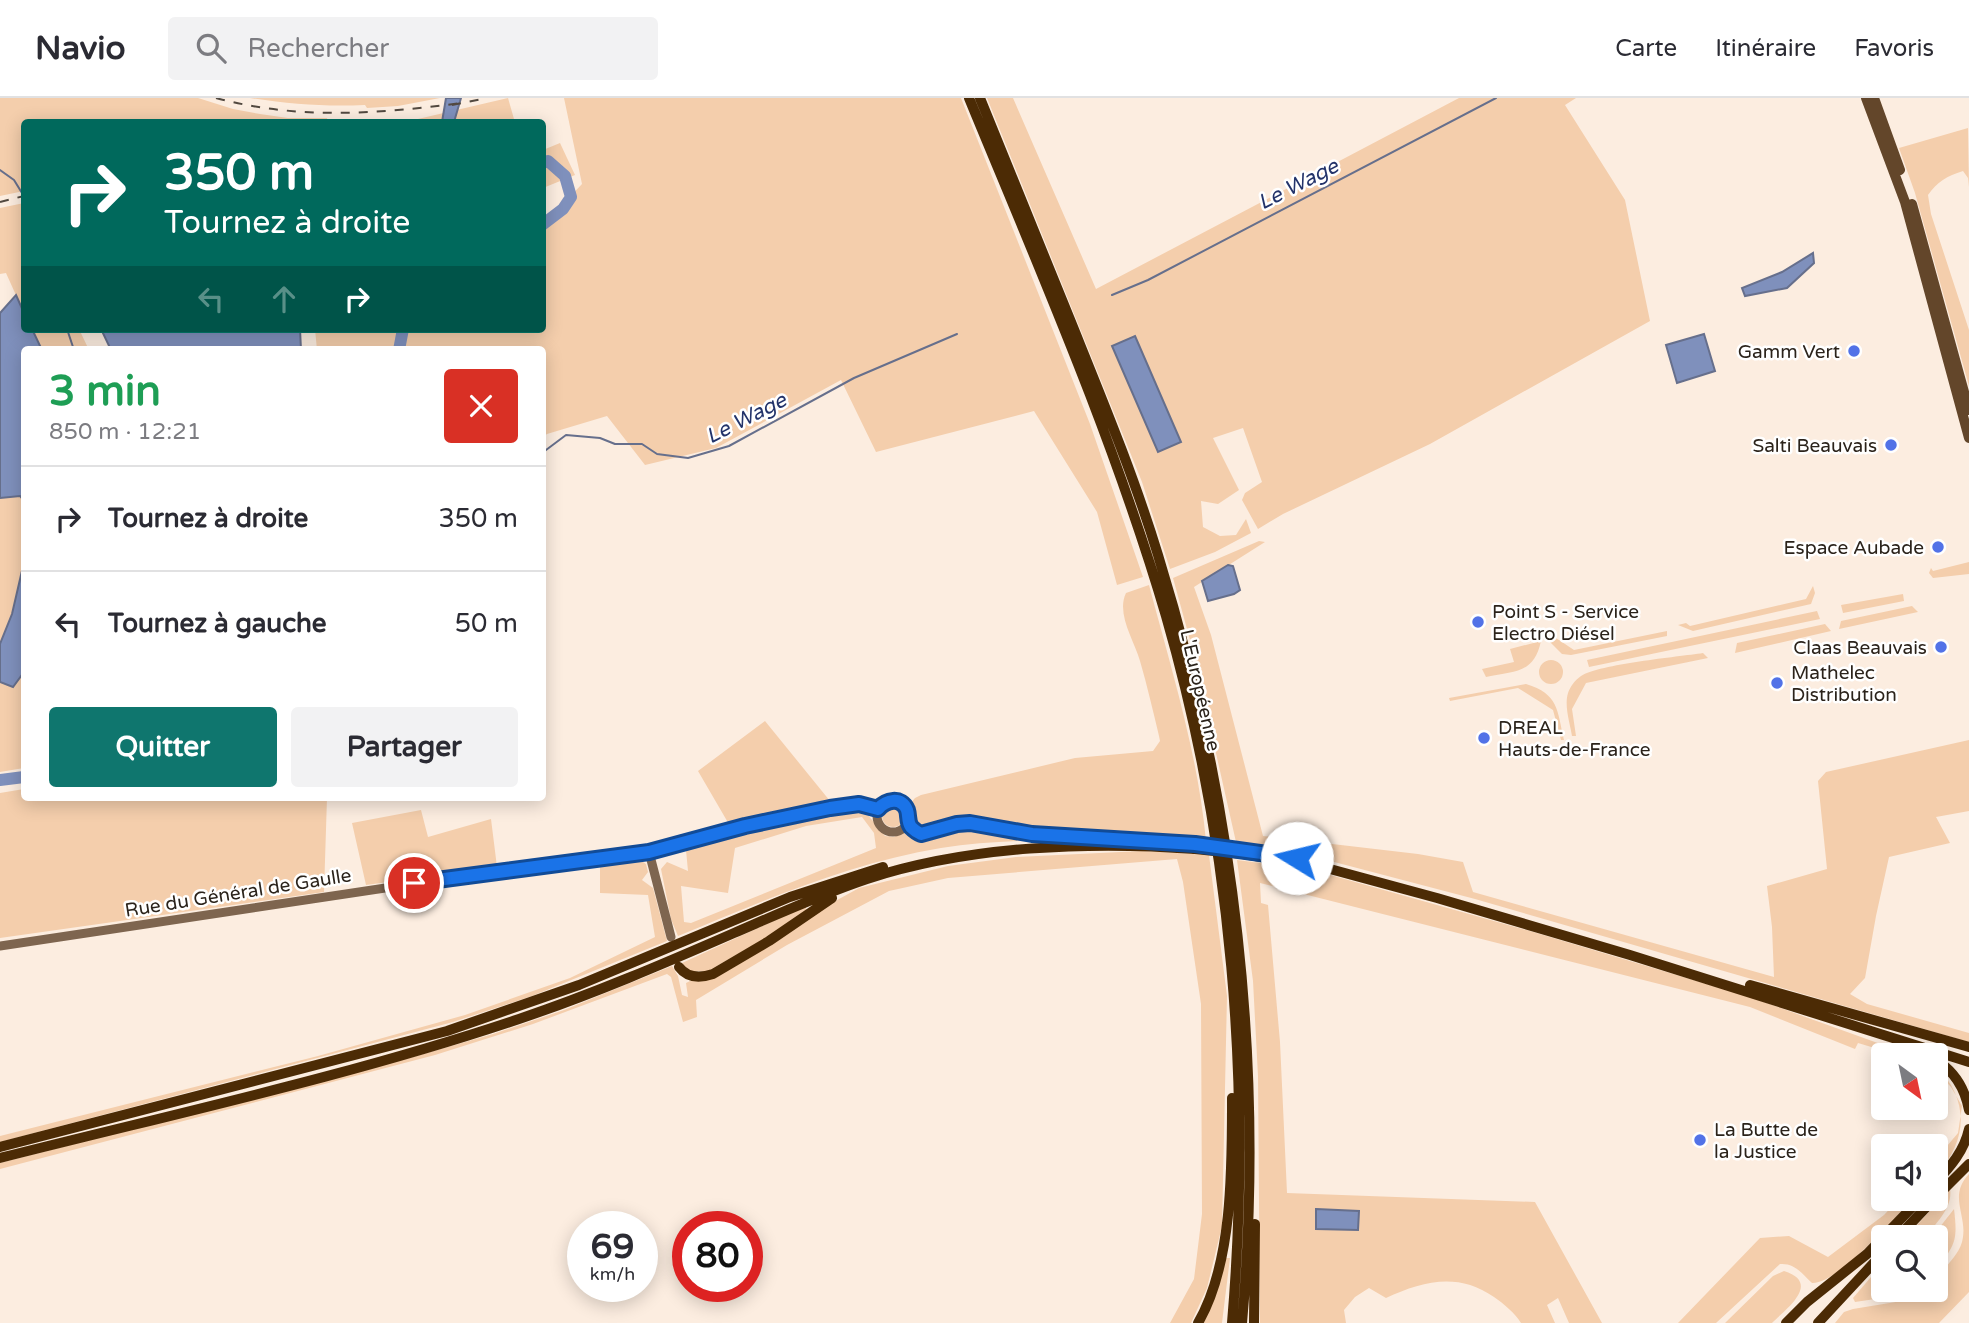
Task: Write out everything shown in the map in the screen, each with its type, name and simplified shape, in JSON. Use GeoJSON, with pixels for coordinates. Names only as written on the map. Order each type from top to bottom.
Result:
{"type":"FeatureCollection","features":[{"type":"Feature","properties":{"kind":"highway","name":"L'Européenne"},"geometry":{"type":"LineString","coordinates":[[969,98],[1114,460],[1139,531],[1186,694],[1210,808],[1225,911],[1235,1018],[1239,1186],[1232,1323]]}},
{"type":"Feature","properties":{"kind":"highway","name":"L'Européenne"},"geometry":{"type":"LineString","coordinates":[[980,98],[1130,474],[1186,652],[1209,748],[1229,863],[1244,991],[1250,1120],[1248,1235],[1242,1323]]}},
{"type":"Feature","properties":{"kind":"highway"},"geometry":{"type":"LineString","coordinates":[[908,820],[914,830],[921,834],[970,823],[1032,834],[1195,846],[1323,863],[1377,875],[1969,1048]]}},
{"type":"Feature","properties":{"kind":"highway"},"geometry":{"type":"LineString","coordinates":[[0,1147],[447,1031],[579,985],[782,900],[883,867],[943,854],[1009,845],[1126,840]]}},
{"type":"Feature","properties":{"kind":"highway"},"geometry":{"type":"LineString","coordinates":[[0,1158],[371,1063],[485,1030],[616,984],[830,892],[869,878],[925,864],[998,853],[1059,848],[1195,846]]}},
{"type":"Feature","properties":{"kind":"highway"},"geometry":{"type":"LineString","coordinates":[[1243,852],[1389,884],[1630,955],[1969,1062]]}},
{"type":"Feature","properties":{"kind":"highway"},"geometry":{"type":"LineString","coordinates":[[680,967],[690,976],[713,974],[831,898],[925,864]]}},
{"type":"Feature","properties":{"kind":"highway"},"geometry":{"type":"LineString","coordinates":[[1198,1323],[1215,1285],[1224,1244],[1235,1018]]}},
{"type":"Feature","properties":{"kind":"highway"},"geometry":{"type":"LineString","coordinates":[[1881,1035],[1899,1043]]}},
{"type":"Feature","properties":{"kind":"highway"},"geometry":{"type":"LineString","coordinates":[[1948,1069],[1959,1083],[1969,1110]]}},
{"type":"Feature","properties":{"kind":"highway"},"geometry":{"type":"LineString","coordinates":[[1250,1120],[1255,1167],[1254,1323]]}},
{"type":"Feature","properties":{"kind":"highway"},"geometry":{"type":"LineString","coordinates":[[1948,1168],[1958,1157],[1969,1129]]}},
{"type":"Feature","properties":{"kind":"highway"},"geometry":{"type":"LineString","coordinates":[[1948,1177],[1969,1156]]}},
{"type":"Feature","properties":{"kind":"highway"},"geometry":{"type":"LineString","coordinates":[[1948,1185],[1969,1164]]}},
{"type":"Feature","properties":{"kind":"highway"},"geometry":{"type":"LineString","coordinates":[[1786,1323],[1807,1302],[1860,1260],[1909,1211]]}},
{"type":"Feature","properties":{"kind":"highway"},"geometry":{"type":"LineString","coordinates":[[1909,1225],[1923,1211]]}},
{"type":"Feature","properties":{"kind":"highway"},"geometry":{"type":"LineString","coordinates":[[1818,1323],[1871,1266]]}},
{"type":"Feature","properties":{"kind":"main road"},"geometry":{"type":"LineString","coordinates":[[1866,98],[1882,130],[1924,244],[1969,410]]}},
{"type":"Feature","properties":{"kind":"main road"},"geometry":{"type":"LineString","coordinates":[[1874,98],[1969,438]]}},
{"type":"Feature","properties":{"kind":"street"},"geometry":{"type":"LineString","coordinates":[[896,801],[906,809],[908,820],[900,830],[889,831],[878,823],[878,809],[884,803],[896,801]]}},
{"type":"Feature","properties":{"kind":"street","name":"Rue du Général de Gaulle"},"geometry":{"type":"LineString","coordinates":[[0,946],[505,870],[649,852],[816,810],[859,804],[878,809]]}},
{"type":"Feature","properties":{"kind":"street"},"geometry":{"type":"LineString","coordinates":[[649,852],[671,937]]}},
{"type":"Feature","properties":{"kind":"shaded area"},"geometry":{"type":"Polygon","coordinates":[[[0,98],[198,98],[260,114],[327,119],[21,119],[21,192],[0,196],[0,98]]]}},
{"type":"Feature","properties":{"kind":"shaded area"},"geometry":{"type":"Polygon","coordinates":[[[250,98],[440,98],[398,106],[367,108],[365,105],[336,106],[250,98]]]}},
{"type":"Feature","properties":{"kind":"shaded area"},"geometry":{"type":"Polygon","coordinates":[[[508,98],[514,119],[418,119],[508,98]]]}},
{"type":"Feature","properties":{"kind":"shaded area"},"geometry":{"type":"Polygon","coordinates":[[[564,98],[961,98],[1090,424],[1143,577],[1117,585],[1097,512],[1034,411],[876,452],[841,380],[716,448],[645,465],[607,416],[546,435],[546,346],[317,346],[315,333],[546,333],[546,222],[582,184],[564,98]]]}},
{"type":"Feature","properties":{"kind":"shaded area"},"geometry":{"type":"Polygon","coordinates":[[[987,98],[1013,98],[1096,289],[1459,98],[1576,98],[1565,105],[1625,200],[1650,321],[1430,444],[1283,514],[1258,529],[1242,500],[1245,493],[1262,482],[1243,428],[1213,438],[1239,490],[1218,504],[1201,501],[1203,527],[1220,536],[1236,535],[1246,519],[1251,533],[1215,552],[1170,569],[1142,482],[987,98]],[[1135,336],[1112,346],[1158,452],[1181,442],[1135,336]]]}},
{"type":"Feature","properties":{"kind":"shaded area"},"geometry":{"type":"Polygon","coordinates":[[[1968,128],[1969,187],[1968,178],[1963,171],[1943,180],[1928,195],[1931,214],[1969,330],[1969,386],[1915,193],[1899,148],[1968,128]]]}},
{"type":"Feature","properties":{"kind":"shaded area"},"geometry":{"type":"Polygon","coordinates":[[[560,143],[575,175],[546,187],[546,149],[560,143]]]}},
{"type":"Feature","properties":{"kind":"shaded area"},"geometry":{"type":"Polygon","coordinates":[[[21,204],[21,306],[6,273],[0,274],[0,208],[21,204]]]}},
{"type":"Feature","properties":{"kind":"shaded area"},"geometry":{"type":"Polygon","coordinates":[[[34,333],[81,333],[87,346],[40,346],[34,333]]]}},
{"type":"Feature","properties":{"kind":"shaded area"},"geometry":{"type":"Polygon","coordinates":[[[21,497],[21,575],[12,614],[0,643],[0,498],[21,497]]]}},
{"type":"Feature","properties":{"kind":"shaded area"},"geometry":{"type":"Polygon","coordinates":[[[1259,541],[1265,542],[1194,587],[1211,635],[1263,836],[1418,854],[1463,862],[1473,892],[1774,977],[1767,886],[1827,869],[1818,781],[1826,772],[1969,740],[1969,811],[1936,817],[1950,843],[1889,857],[1865,978],[1850,994],[1867,1004],[1969,1033],[1969,1042],[1475,899],[1281,848],[1236,842],[1193,651],[1173,578],[1259,541]]]}},
{"type":"Feature","properties":{"kind":"shaded area"},"geometry":{"type":"Polygon","coordinates":[[[1969,562],[1969,574],[1933,578],[1929,573],[1931,568],[1933,571],[1969,562]]]}},
{"type":"Feature","properties":{"kind":"shaded area"},"geometry":{"type":"Polygon","coordinates":[[[1149,585],[1190,744],[1206,841],[1058,832],[990,823],[920,829],[913,820],[910,804],[921,795],[1075,758],[1153,751],[1160,741],[1159,736],[1143,670],[1123,610],[1126,593],[1149,585]]]}},
{"type":"Feature","properties":{"kind":"shaded area"},"geometry":{"type":"Polygon","coordinates":[[[1813,586],[1815,593],[1811,604],[1693,631],[1678,625],[1686,623],[1690,626],[1806,599],[1813,586]]]}},
{"type":"Feature","properties":{"kind":"shaded area"},"geometry":{"type":"Polygon","coordinates":[[[1903,594],[1904,601],[1843,613],[1841,605],[1903,594]]]}},
{"type":"Feature","properties":{"kind":"shaded area"},"geometry":{"type":"Polygon","coordinates":[[[1912,606],[1918,612],[1839,629],[1841,621],[1912,606]]]}},
{"type":"Feature","properties":{"kind":"shaded area"},"geometry":{"type":"Polygon","coordinates":[[[1817,611],[1820,619],[1589,667],[1587,660],[1817,611]]]}},
{"type":"Feature","properties":{"kind":"shaded area"},"geometry":{"type":"Polygon","coordinates":[[[1825,624],[1831,631],[1735,653],[1737,643],[1825,624]]]}},
{"type":"Feature","properties":{"kind":"shaded area"},"geometry":{"type":"Polygon","coordinates":[[[1667,631],[1667,636],[1571,655],[1562,654],[1549,641],[1556,638],[1574,650],[1667,631]]]}},
{"type":"Feature","properties":{"kind":"shaded area"},"geometry":{"type":"Polygon","coordinates":[[[1541,641],[1534,660],[1522,669],[1486,677],[1482,669],[1514,662],[1510,649],[1541,641]]]}},
{"type":"Feature","properties":{"kind":"shaded area"},"geometry":{"type":"Polygon","coordinates":[[[1703,653],[1708,658],[1586,683],[1572,709],[1576,736],[1572,736],[1567,698],[1571,686],[1581,676],[1604,668],[1703,653]]]}},
{"type":"Feature","properties":{"kind":"shaded area"},"geometry":{"type":"Polygon","coordinates":[[[1551,660],[1562,667],[1563,672],[1556,683],[1551,684],[1540,677],[1539,672],[1546,661],[1551,660]]]}},
{"type":"Feature","properties":{"kind":"shaded area"},"geometry":{"type":"Polygon","coordinates":[[[21,676],[21,768],[0,772],[0,682],[13,687],[21,676]]]}},
{"type":"Feature","properties":{"kind":"shaded area"},"geometry":{"type":"Polygon","coordinates":[[[1526,684],[1551,698],[1558,712],[1564,740],[1561,740],[1553,710],[1518,688],[1450,701],[1449,698],[1526,684]]]}},
{"type":"Feature","properties":{"kind":"shaded area"},"geometry":{"type":"Polygon","coordinates":[[[765,721],[830,801],[780,811],[730,826],[698,771],[765,721]]]}},
{"type":"Feature","properties":{"kind":"shaded area"},"geometry":{"type":"Polygon","coordinates":[[[21,790],[21,801],[327,801],[324,892],[0,938],[0,793],[21,790]]]}},
{"type":"Feature","properties":{"kind":"shaded area"},"geometry":{"type":"Polygon","coordinates":[[[889,805],[897,805],[904,812],[904,820],[897,827],[889,827],[882,820],[882,812],[889,805]]]}},
{"type":"Feature","properties":{"kind":"shaded area"},"geometry":{"type":"Polygon","coordinates":[[[421,810],[428,837],[491,819],[497,867],[366,885],[352,823],[421,810]]]}},
{"type":"Feature","properties":{"kind":"shaded area"},"geometry":{"type":"Polygon","coordinates":[[[864,810],[885,836],[894,837],[908,828],[914,834],[966,826],[1048,840],[954,846],[873,863],[807,884],[678,936],[671,919],[661,869],[667,862],[688,871],[686,850],[768,828],[864,810]],[[862,817],[806,826],[735,848],[728,893],[681,886],[684,922],[691,923],[876,848],[874,833],[862,817]]]}},
{"type":"Feature","properties":{"kind":"shaded area"},"geometry":{"type":"Polygon","coordinates":[[[1142,851],[1209,855],[1227,996],[1222,1226],[1207,1288],[1191,1323],[1170,1323],[1194,1279],[1202,1214],[1201,1004],[1183,882],[1177,859],[948,878],[889,891],[787,945],[696,1000],[697,1017],[683,1022],[671,977],[667,974],[533,1024],[435,1055],[0,1169],[0,1163],[493,1034],[564,1010],[672,966],[678,976],[682,995],[688,997],[686,983],[859,888],[948,866],[1016,857],[1142,851]]]}},
{"type":"Feature","properties":{"kind":"shaded area"},"geometry":{"type":"Polygon","coordinates":[[[640,860],[646,864],[648,872],[642,880],[653,888],[667,941],[532,996],[453,1022],[0,1142],[0,1136],[318,1056],[465,1015],[570,978],[655,937],[648,895],[600,893],[600,865],[640,860]]]}},
{"type":"Feature","properties":{"kind":"shaded area"},"geometry":{"type":"Polygon","coordinates":[[[1237,860],[1309,869],[1530,931],[1750,997],[1878,1043],[1871,1043],[1871,1047],[1858,1043],[1855,1049],[1750,1007],[1260,883],[1261,903],[1268,905],[1280,1042],[1287,1193],[1535,1202],[1602,1323],[1569,1323],[1558,1298],[1547,1305],[1555,1323],[1521,1323],[1505,1306],[1481,1289],[1467,1284],[1440,1282],[1413,1287],[1386,1298],[1369,1288],[1355,1297],[1344,1310],[1346,1323],[1260,1323],[1258,1076],[1253,981],[1237,860]]]}},
{"type":"Feature","properties":{"kind":"shaded area"},"geometry":{"type":"Polygon","coordinates":[[[806,906],[806,910],[780,930],[708,971],[687,971],[682,963],[806,906]]]}},
{"type":"Feature","properties":{"kind":"shaded area"},"geometry":{"type":"Polygon","coordinates":[[[1955,1095],[1962,1106],[1960,1117],[1959,1106],[1955,1095]]]}},
{"type":"Feature","properties":{"kind":"shaded area"},"geometry":{"type":"Polygon","coordinates":[[[1960,1117],[1959,1134],[1948,1160],[1948,1145],[1958,1133],[1960,1117]]]}},
{"type":"Feature","properties":{"kind":"shaded area"},"geometry":{"type":"Polygon","coordinates":[[[1969,1174],[1969,1292],[1939,1323],[1835,1323],[1844,1312],[1853,1309],[1896,1302],[1948,1302],[1948,1264],[1962,1242],[1963,1224],[1959,1199],[1963,1182],[1969,1174]]]}},
{"type":"Feature","properties":{"kind":"shaded area"},"geometry":{"type":"Polygon","coordinates":[[[1954,1209],[1956,1229],[1954,1242],[1948,1253],[1948,1225],[1941,1225],[1954,1209]]]}},
{"type":"Feature","properties":{"kind":"shaded area"},"geometry":{"type":"Polygon","coordinates":[[[1888,1211],[1902,1211],[1888,1225],[1871,1225],[1871,1242],[1836,1273],[1823,1280],[1812,1283],[1794,1267],[1780,1264],[1716,1323],[1678,1323],[1760,1238],[1789,1236],[1828,1257],[1888,1211]]]}},
{"type":"Feature","properties":{"kind":"shaded area"},"geometry":{"type":"Polygon","coordinates":[[[1930,1211],[1945,1211],[1936,1225],[1917,1225],[1930,1211]]]}},
{"type":"Feature","properties":{"kind":"shaded area"},"geometry":{"type":"Polygon","coordinates":[[[1225,1258],[1230,1258],[1222,1323],[1200,1323],[1225,1258]]]}},
{"type":"Feature","properties":{"kind":"shaded area"},"geometry":{"type":"Polygon","coordinates":[[[1784,1271],[1795,1276],[1801,1289],[1792,1304],[1772,1323],[1725,1323],[1773,1276],[1784,1271]]]}},
{"type":"Feature","properties":{"kind":"shaded area"},"geometry":{"type":"Polygon","coordinates":[[[1871,1277],[1871,1300],[1855,1302],[1853,1298],[1871,1277]]]}},
{"type":"Feature","properties":{"kind":"water"},"geometry":{"type":"Polygon","coordinates":[[[446,98],[461,98],[455,119],[442,119],[446,98]]]}},
{"type":"Feature","properties":{"kind":"water"},"geometry":{"type":"Polygon","coordinates":[[[1813,253],[1814,263],[1787,288],[1745,296],[1742,288],[1782,272],[1813,253]]]}},
{"type":"Feature","properties":{"kind":"water"},"geometry":{"type":"Polygon","coordinates":[[[16,295],[21,306],[21,333],[34,333],[40,346],[21,346],[21,497],[0,498],[0,313],[16,295]]]}},
{"type":"Feature","properties":{"kind":"water"},"geometry":{"type":"Polygon","coordinates":[[[103,333],[300,333],[301,346],[109,346],[103,333]]]}},
{"type":"Feature","properties":{"kind":"water"},"geometry":{"type":"Polygon","coordinates":[[[1704,334],[1715,371],[1677,383],[1666,345],[1704,334]]]}},
{"type":"Feature","properties":{"kind":"water"},"geometry":{"type":"Polygon","coordinates":[[[1135,336],[1181,442],[1158,452],[1112,346],[1135,336]]]}},
{"type":"Feature","properties":{"kind":"water"},"geometry":{"type":"Polygon","coordinates":[[[1228,565],[1233,566],[1240,590],[1208,601],[1202,581],[1228,565]]]}},
{"type":"Feature","properties":{"kind":"water"},"geometry":{"type":"Polygon","coordinates":[[[21,575],[21,676],[13,687],[0,682],[0,644],[12,614],[21,575]]]}},
{"type":"Feature","properties":{"kind":"water"},"geometry":{"type":"Polygon","coordinates":[[[1316,1209],[1359,1211],[1358,1230],[1316,1229],[1316,1209]]]}},
{"type":"Feature","properties":{"kind":"waterway","name":"Le Wage"},"geometry":{"type":"LineString","coordinates":[[1112,295],[1148,280],[1496,98]]}},
{"type":"Feature","properties":{"kind":"waterway"},"geometry":{"type":"LineString","coordinates":[[546,162],[565,176],[571,197],[563,209],[546,222]]}},
{"type":"Feature","properties":{"kind":"waterway"},"geometry":{"type":"LineString","coordinates":[[0,170],[14,180],[21,191]]}},
{"type":"Feature","properties":{"kind":"waterway"},"geometry":{"type":"LineString","coordinates":[[68,333],[73,346]]}},
{"type":"Feature","properties":{"kind":"waterway"},"geometry":{"type":"LineString","coordinates":[[400,346],[402,333]]}},
{"type":"Feature","properties":{"kind":"waterway","name":"Le Wage"},"geometry":{"type":"LineString","coordinates":[[546,450],[566,435],[600,438],[615,444],[642,444],[657,454],[688,458],[729,446],[854,378],[957,334]]}},
{"type":"Feature","properties":{"kind":"waterway"},"geometry":{"type":"LineString","coordinates":[[0,780],[21,777]]}},
{"type":"Feature","properties":{"kind":"railway"},"geometry":{"type":"LineString","coordinates":[[216,98],[277,110],[338,113],[461,103]]}},
{"type":"Feature","properties":{"kind":"railway"},"geometry":{"type":"LineString","coordinates":[[452,105],[487,98]]}},
{"type":"Feature","properties":{"kind":"railway"},"geometry":{"type":"LineString","coordinates":[[0,202],[21,197]]}},
{"type":"Feature","properties":{"kind":"place","name":"Gamm Vert"},"geometry":{"type":"Point","coordinates":[1854,351]}},
{"type":"Feature","properties":{"kind":"place","name":"Salti Beauvais"},"geometry":{"type":"Point","coordinates":[1891,445]}},
{"type":"Feature","properties":{"kind":"place","name":"Espace Aubade"},"geometry":{"type":"Point","coordinates":[1938,547]}},
{"type":"Feature","properties":{"kind":"place","name":"Point S - Service Electro Diésel"},"geometry":{"type":"Point","coordinates":[1478,622]}},
{"type":"Feature","properties":{"kind":"place","name":"Claas Beauvais"},"geometry":{"type":"Point","coordinates":[1941,647]}},
{"type":"Feature","properties":{"kind":"place","name":"Mathelec Distribution"},"geometry":{"type":"Point","coordinates":[1777,683]}},
{"type":"Feature","properties":{"kind":"place","name":"DREAL Hauts-de-France"},"geometry":{"type":"Point","coordinates":[1484,738]}},
{"type":"Feature","properties":{"kind":"place","name":"La Butte de la Justice"},"geometry":{"type":"Point","coordinates":[1700,1140]}},
{"type":"Feature","properties":{"kind":"route"},"geometry":{"type":"LineString","coordinates":[[414,883],[649,852],[802,813],[859,804],[878,809],[891,801],[899,802],[905,807],[910,825],[921,834],[970,823],[1032,834],[1195,844],[1297,858]]}}]}
